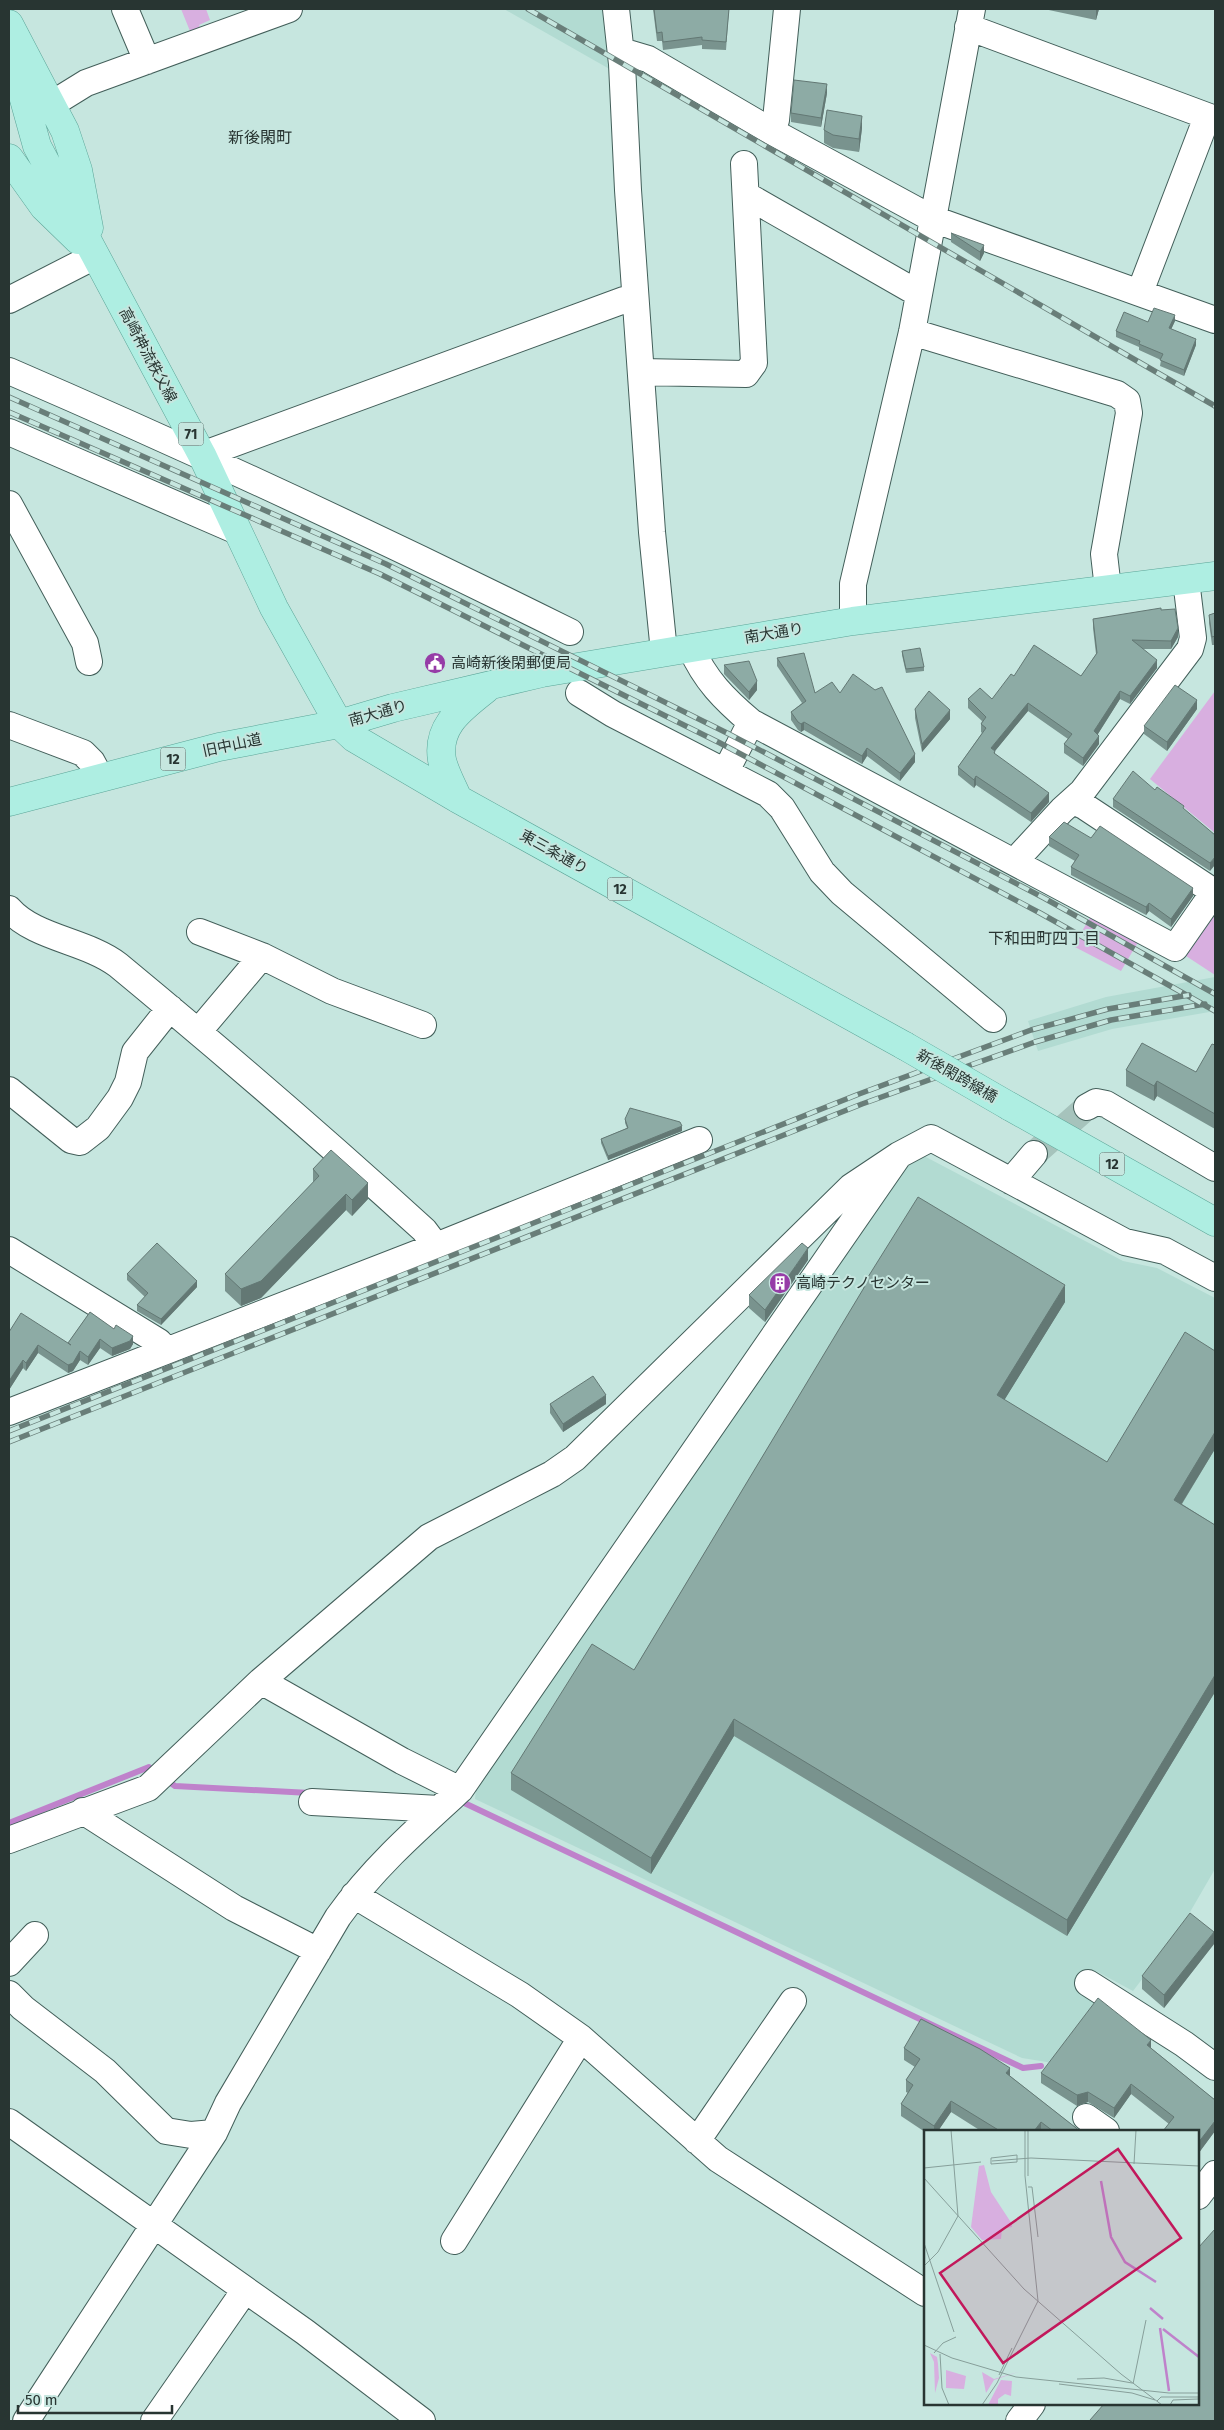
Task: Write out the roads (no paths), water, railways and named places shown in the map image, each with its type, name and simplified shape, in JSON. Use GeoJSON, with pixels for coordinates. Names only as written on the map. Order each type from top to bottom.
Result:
{"type":"FeatureCollection","features":[{"type":"Feature","properties":{"kind":"main road","name":"71"},"geometry":{"type":"LineString","coordinates":[[9,24],[65,131],[78,170],[95,256]]}},
{"type":"Feature","properties":{"kind":"main road","name":"高崎神流秩父線"},"geometry":{"type":"LineString","coordinates":[[9,67],[22,92],[37,146]]}},
{"type":"Feature","properties":{"kind":"main road","name":"高崎神流秩父線"},"geometry":{"type":"LineString","coordinates":[[9,112],[37,146],[202,455],[274,608],[340,724]]}},
{"type":"Feature","properties":{"kind":"main road","name":"71"},"geometry":{"type":"LineString","coordinates":[[9,158],[44,207],[95,256]]}},
{"type":"Feature","properties":{"kind":"main road","name":"南大通り"},"geometry":{"type":"LineString","coordinates":[[340,724],[393,708],[494,683],[853,620],[1215,576]]}},
{"type":"Feature","properties":{"kind":"main road"},"geometry":{"type":"LineString","coordinates":[[458,799],[442,760],[444,733],[457,712],[494,683]]}},
{"type":"Feature","properties":{"kind":"main road","name":"旧中山道"},"geometry":{"type":"LineString","coordinates":[[9,802],[219,747],[340,724]]}},
{"type":"Feature","properties":{"kind":"main road","name":"東三条通り"},"geometry":{"type":"LineString","coordinates":[[340,724],[354,738],[458,799],[905,1046]]}},
{"type":"Feature","properties":{"kind":"main road","name":"新後閑跨線橋"},"geometry":{"type":"LineString","coordinates":[[905,1046],[1215,1222]]}},
{"type":"Feature","properties":{"kind":"street"},"geometry":{"type":"LineString","coordinates":[[125,9],[147,61]]}},
{"type":"Feature","properties":{"kind":"street"},"geometry":{"type":"LineString","coordinates":[[52,104],[86,84],[289,9]]}},
{"type":"Feature","properties":{"kind":"street"},"geometry":{"type":"LineString","coordinates":[[616,9],[621,51],[635,303],[642,372],[652,532],[664,652]]}},
{"type":"Feature","properties":{"kind":"street"},"geometry":{"type":"LineString","coordinates":[[771,131],[776,120],[786,9]]}},
{"type":"Feature","properties":{"kind":"street"},"geometry":{"type":"LineString","coordinates":[[853,620],[852,584],[912,332],[970,18],[1211,118],[1140,292]]}},
{"type":"Feature","properties":{"kind":"street"},"geometry":{"type":"LineString","coordinates":[[621,51],[648,59],[771,131],[932,219],[1215,320]]}},
{"type":"Feature","properties":{"kind":"street"},"geometry":{"type":"LineString","coordinates":[[642,372],[746,374],[754,363],[744,164]]}},
{"type":"Feature","properties":{"kind":"street"},"geometry":{"type":"LineString","coordinates":[[746,196],[919,294]]}},
{"type":"Feature","properties":{"kind":"street"},"geometry":{"type":"LineString","coordinates":[[9,300],[95,256]]}},
{"type":"Feature","properties":{"kind":"street"},"geometry":{"type":"LineString","coordinates":[[202,455],[624,300],[635,303]]}},
{"type":"Feature","properties":{"kind":"street"},"geometry":{"type":"LineString","coordinates":[[912,332],[1117,394],[1127,401],[1129,413],[1104,554],[1108,589]]}},
{"type":"Feature","properties":{"kind":"street"},"geometry":{"type":"LineString","coordinates":[[9,372],[202,455],[440,567],[570,632]]}},
{"type":"Feature","properties":{"kind":"street"},"geometry":{"type":"LineString","coordinates":[[9,432],[237,531]]}},
{"type":"Feature","properties":{"kind":"street"},"geometry":{"type":"LineString","coordinates":[[9,504],[85,643],[89,662]]}},
{"type":"Feature","properties":{"kind":"street"},"geometry":{"type":"LineString","coordinates":[[1014,862],[1082,792],[1190,649],[1193,638],[1186,580]]}},
{"type":"Feature","properties":{"kind":"street"},"geometry":{"type":"LineString","coordinates":[[691,648],[701,670],[716,690],[752,722],[1175,948],[1214,892],[1084,806],[1073,801]]}},
{"type":"Feature","properties":{"kind":"street"},"geometry":{"type":"LineString","coordinates":[[579,693],[613,714],[768,794],[782,808],[822,872],[842,893],[993,1019]]}},
{"type":"Feature","properties":{"kind":"street"},"geometry":{"type":"LineString","coordinates":[[726,771],[752,722]]}},
{"type":"Feature","properties":{"kind":"street"},"geometry":{"type":"LineString","coordinates":[[9,725],[83,753],[92,762],[100,777]]}},
{"type":"Feature","properties":{"kind":"street"},"geometry":{"type":"LineString","coordinates":[[9,909],[34,927],[106,956],[285,1105],[424,1230],[430,1238],[432,1248]]}},
{"type":"Feature","properties":{"kind":"street"},"geometry":{"type":"LineString","coordinates":[[200,932],[262,956],[332,991],[423,1024]]}},
{"type":"Feature","properties":{"kind":"street"},"geometry":{"type":"LineString","coordinates":[[198,1032],[262,956]]}},
{"type":"Feature","properties":{"kind":"street"},"geometry":{"type":"LineString","coordinates":[[9,1090],[71,1140],[80,1142],[86,1139],[98,1128],[120,1098],[128,1082],[135,1052],[170,1008]]}},
{"type":"Feature","properties":{"kind":"street"},"geometry":{"type":"LineString","coordinates":[[1087,1108],[1096,1102],[1106,1104],[1215,1168]]}},
{"type":"Feature","properties":{"kind":"street"},"geometry":{"type":"LineString","coordinates":[[9,1840],[148,1788],[261,1681],[429,1537],[552,1474],[575,1458],[851,1187],[899,1155],[931,1138],[1125,1242],[1165,1252],[1215,1278]]}},
{"type":"Feature","properties":{"kind":"street"},"geometry":{"type":"LineString","coordinates":[[9,1412],[432,1248],[699,1140]]}},
{"type":"Feature","properties":{"kind":"street"},"geometry":{"type":"LineString","coordinates":[[1011,1181],[1034,1154]]}},
{"type":"Feature","properties":{"kind":"street"},"geometry":{"type":"LineString","coordinates":[[26,2421],[214,2133],[228,2103],[354,1895],[391,1853],[460,1790],[899,1155]]}},
{"type":"Feature","properties":{"kind":"street"},"geometry":{"type":"LineString","coordinates":[[9,1250],[160,1342],[166,1351]]}},
{"type":"Feature","properties":{"kind":"street"},"geometry":{"type":"LineString","coordinates":[[261,1681],[402,1761],[460,1790]]}},
{"type":"Feature","properties":{"kind":"street"},"geometry":{"type":"LineString","coordinates":[[312,1802],[439,1809]]}},
{"type":"Feature","properties":{"kind":"street"},"geometry":{"type":"LineString","coordinates":[[83,1811],[234,1908],[318,1952]]}},
{"type":"Feature","properties":{"kind":"street"},"geometry":{"type":"LineString","coordinates":[[354,1895],[520,1994],[581,2038],[718,2159],[924,2291]]}},
{"type":"Feature","properties":{"kind":"street"},"geometry":{"type":"LineString","coordinates":[[9,1963],[36,1935]]}},
{"type":"Feature","properties":{"kind":"street"},"geometry":{"type":"LineString","coordinates":[[1088,1983],[1184,2044],[1215,2067]]}},
{"type":"Feature","properties":{"kind":"street"},"geometry":{"type":"LineString","coordinates":[[9,1994],[23,2008],[105,2071],[166,2131],[191,2135],[214,2133]]}},
{"type":"Feature","properties":{"kind":"street"},"geometry":{"type":"LineString","coordinates":[[697,2141],[793,2001]]}},
{"type":"Feature","properties":{"kind":"street"},"geometry":{"type":"LineString","coordinates":[[454,2241],[581,2038]]}},
{"type":"Feature","properties":{"kind":"street"},"geometry":{"type":"LineString","coordinates":[[9,2122],[363,2375],[422,2421]]}},
{"type":"Feature","properties":{"kind":"street"},"geometry":{"type":"LineString","coordinates":[[154,2421],[245,2290]]}},
{"type":"Feature","properties":{"kind":"street"},"geometry":{"type":"LineString","coordinates":[[1019,2421],[1031,2405]]}},
{"type":"Feature","properties":{"kind":"waterway"},"geometry":{"type":"LineString","coordinates":[[9,1823],[149,1767],[155,1772]]}},
{"type":"Feature","properties":{"kind":"waterway"},"geometry":{"type":"LineString","coordinates":[[165,1779],[175,1786],[310,1793]]}},
{"type":"Feature","properties":{"kind":"waterway"},"geometry":{"type":"LineString","coordinates":[[458,1800],[1023,2068],[1041,2066]]}},
{"type":"Feature","properties":{"kind":"tunnel"},"geometry":{"type":"LineString","coordinates":[[1034,1154],[1087,1107]]}},
{"type":"Feature","properties":{"kind":"railway"},"geometry":{"type":"LineString","coordinates":[[528,9],[1215,406]]}},
{"type":"Feature","properties":{"kind":"railway"},"geometry":{"type":"LineString","coordinates":[[9,397],[386,564],[727,733],[1044,898],[1215,994]]}},
{"type":"Feature","properties":{"kind":"railway"},"geometry":{"type":"LineString","coordinates":[[9,412],[380,574],[720,743],[1040,913],[1215,1011]]}},
{"type":"Feature","properties":{"kind":"railway"},"geometry":{"type":"LineString","coordinates":[[9,1431],[859,1094],[1031,1030],[1108,1009],[1189,995]]}},
{"type":"Feature","properties":{"kind":"railway"},"geometry":{"type":"LineString","coordinates":[[9,1442],[862,1104],[1035,1042],[1111,1020],[1205,1004]]}},
{"type":"Feature","properties":{"kind":"place","name":"高崎新後閑郵便局"},"geometry":{"type":"Point","coordinates":[435,663]}},
{"type":"Feature","properties":{"kind":"place","name":"高崎テクノセンター"},"geometry":{"type":"Point","coordinates":[780,1283]}},
{"type":"Feature","properties":{"kind":"district","name":"新後閑町"},"geometry":{"type":"Point","coordinates":[260,137]}},
{"type":"Feature","properties":{"kind":"district","name":"下和田町四丁目"},"geometry":{"type":"Point","coordinates":[1044,938]}}]}
